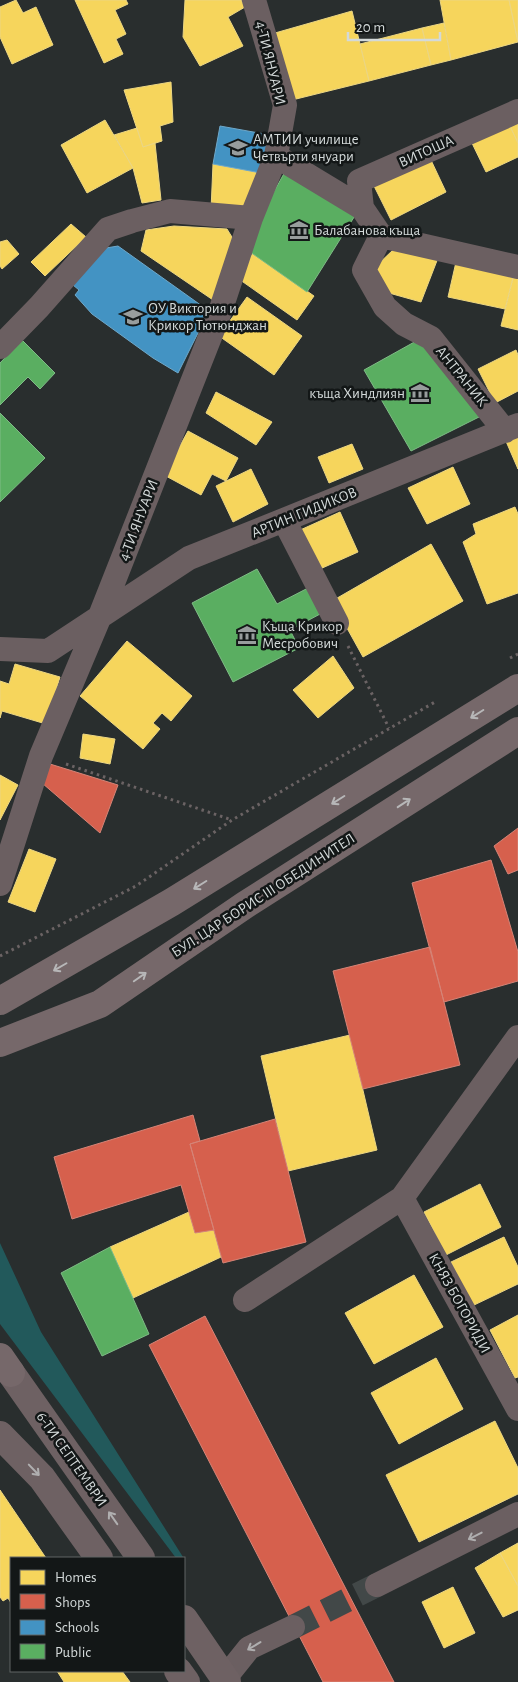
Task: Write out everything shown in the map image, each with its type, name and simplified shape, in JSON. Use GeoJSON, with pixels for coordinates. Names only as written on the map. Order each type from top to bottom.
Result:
{"type":"FeatureCollection","features":[{"type":"Feature","properties":{"kind":"main road"},"geometry":{"type":"LineString","coordinates":[[0,1001],[172,902],[518,688]]}},
{"type":"Feature","properties":{"kind":"main road","name":"БУЛ. ЦАР БОРИС III ОБЕДИНИТЕЛ"},"geometry":{"type":"LineString","coordinates":[[0,1043],[100,1004],[245,905],[518,731]]}},
{"type":"Feature","properties":{"kind":"main road"},"geometry":{"type":"LineString","coordinates":[[0,1064],[17,1051],[100,1004]]}},
{"type":"Feature","properties":{"kind":"main road","name":"6-ТИ СЕПТЕМВРИ"},"geometry":{"type":"LineString","coordinates":[[4,1364],[140,1557]]}},
{"type":"Feature","properties":{"kind":"main road"},"geometry":{"type":"LineString","coordinates":[[0,1435],[42,1478],[98,1557]]}},
{"type":"Feature","properties":{"kind":"main road"},"geometry":{"type":"LineString","coordinates":[[185,1620],[226,1680]]}},
{"type":"Feature","properties":{"kind":"street","name":"4-ТИ ЯНУАРИ"},"geometry":{"type":"LineString","coordinates":[[0,884],[41,756],[100,616],[221,309],[251,218],[276,156],[285,105],[254,0]]}},
{"type":"Feature","properties":{"kind":"street","name":"ВИТОША"},"geometry":{"type":"LineString","coordinates":[[362,208],[359,181],[518,111]]}},
{"type":"Feature","properties":{"kind":"street"},"geometry":{"type":"LineString","coordinates":[[276,156],[362,208],[381,236],[518,267]]}},
{"type":"Feature","properties":{"kind":"street"},"geometry":{"type":"LineString","coordinates":[[0,347],[39,307],[108,229],[170,211],[251,218]]}},
{"type":"Feature","properties":{"kind":"street","name":"АНТРАНИК"},"geometry":{"type":"LineString","coordinates":[[381,236],[364,270],[385,307],[404,324],[431,338],[512,428]]}},
{"type":"Feature","properties":{"kind":"street","name":"АРТИН ГИДИКОВ"},"geometry":{"type":"LineString","coordinates":[[0,648],[48,651],[189,558],[512,428]]}},
{"type":"Feature","properties":{"kind":"street"},"geometry":{"type":"LineString","coordinates":[[284,520],[337,623]]}},
{"type":"Feature","properties":{"kind":"street"},"geometry":{"type":"LineString","coordinates":[[245,1300],[402,1198],[518,1037]]}},
{"type":"Feature","properties":{"kind":"street","name":"КНЯЗ БОГОРИДИ"},"geometry":{"type":"LineString","coordinates":[[402,1198],[518,1409]]}},
{"type":"Feature","properties":{"kind":"street"},"geometry":{"type":"LineString","coordinates":[[377,1585],[518,1514]]}},
{"type":"Feature","properties":{"kind":"street"},"geometry":{"type":"LineString","coordinates":[[226,1680],[249,1648],[293,1627]]}},
{"type":"Feature","properties":{"kind":"path"},"geometry":{"type":"LineString","coordinates":[[337,623],[389,728]]}},
{"type":"Feature","properties":{"kind":"path"},"geometry":{"type":"LineString","coordinates":[[509,659],[518,654]]}},
{"type":"Feature","properties":{"kind":"path"},"geometry":{"type":"LineString","coordinates":[[0,956],[136,886],[232,820],[441,698]]}},
{"type":"Feature","properties":{"kind":"path"},"geometry":{"type":"LineString","coordinates":[[41,756],[232,820]]}},
{"type":"Feature","properties":{"kind":"shaded area"},"geometry":{"type":"Polygon","coordinates":[[[0,1243],[41,1332],[183,1557],[175,1557],[0,1324],[0,1243]]]}},
{"type":"Feature","properties":{"kind":"building: Homes"},"geometry":{"type":"Polygon","coordinates":[[[16,0],[23,13],[36,7],[53,45],[12,64],[0,37],[0,7],[16,0]]]}},
{"type":"Feature","properties":{"kind":"building: Homes"},"geometry":{"type":"Polygon","coordinates":[[[75,0],[126,0],[128,4],[115,10],[126,34],[116,39],[123,54],[104,63],[75,0]]]}},
{"type":"Feature","properties":{"kind":"building: Homes"},"geometry":{"type":"Polygon","coordinates":[[[185,0],[241,0],[245,7],[228,17],[243,46],[200,66],[183,37],[185,0]]]}},
{"type":"Feature","properties":{"kind":"building: Homes"},"geometry":{"type":"Polygon","coordinates":[[[440,0],[509,0],[518,42],[451,60],[440,0]]]}},
{"type":"Feature","properties":{"kind":"building: Homes"},"geometry":{"type":"Polygon","coordinates":[[[509,0],[518,0],[518,42],[509,0]]]}},
{"type":"Feature","properties":{"kind":"building: Homes"},"geometry":{"type":"Polygon","coordinates":[[[352,11],[369,81],[292,100],[275,33],[352,11]]]}},
{"type":"Feature","properties":{"kind":"building: Homes"},"geometry":{"type":"Polygon","coordinates":[[[444,23],[451,60],[431,65],[422,28],[444,23]]]}},
{"type":"Feature","properties":{"kind":"building: Homes"},"geometry":{"type":"Polygon","coordinates":[[[422,28],[431,65],[369,81],[360,44],[422,28]]]}},
{"type":"Feature","properties":{"kind":"building: Homes"},"geometry":{"type":"Polygon","coordinates":[[[171,82],[173,122],[160,126],[162,141],[143,147],[124,90],[171,82]]]}},
{"type":"Feature","properties":{"kind":"building: Homes"},"geometry":{"type":"Polygon","coordinates":[[[518,118],[518,143],[508,122],[518,118]]]}},
{"type":"Feature","properties":{"kind":"building: Homes"},"geometry":{"type":"Polygon","coordinates":[[[105,120],[133,168],[87,193],[61,145],[105,120]]]}},
{"type":"Feature","properties":{"kind":"building: Homes"},"geometry":{"type":"Polygon","coordinates":[[[508,122],[518,143],[518,157],[486,172],[470,139],[508,122]]]}},
{"type":"Feature","properties":{"kind":"building: Homes"},"geometry":{"type":"Polygon","coordinates":[[[137,128],[143,147],[155,143],[161,200],[142,203],[133,168],[114,135],[137,128]]]}},
{"type":"Feature","properties":{"kind":"building: Homes"},"geometry":{"type":"Polygon","coordinates":[[[430,158],[446,192],[391,220],[374,186],[430,158]]]}},
{"type":"Feature","properties":{"kind":"building: Homes"},"geometry":{"type":"Polygon","coordinates":[[[213,164],[261,173],[251,204],[211,210],[213,164]]]}},
{"type":"Feature","properties":{"kind":"building: Homes"},"geometry":{"type":"Polygon","coordinates":[[[71,224],[86,237],[45,276],[31,262],[71,224]]]}},
{"type":"Feature","properties":{"kind":"building: Homes"},"geometry":{"type":"Polygon","coordinates":[[[174,226],[227,229],[235,242],[216,302],[141,251],[146,230],[174,226]]]}},
{"type":"Feature","properties":{"kind":"building: Homes"},"geometry":{"type":"Polygon","coordinates":[[[7,240],[19,254],[2,269],[0,266],[0,242],[7,240]]]}},
{"type":"Feature","properties":{"kind":"building: Homes"},"geometry":{"type":"Polygon","coordinates":[[[394,249],[438,258],[421,302],[389,293],[372,270],[394,249]]]}},
{"type":"Feature","properties":{"kind":"building: Homes"},"geometry":{"type":"Polygon","coordinates":[[[253,253],[314,296],[297,320],[236,277],[253,253]]]}},
{"type":"Feature","properties":{"kind":"building: Homes"},"geometry":{"type":"Polygon","coordinates":[[[456,262],[514,274],[505,309],[448,297],[456,262]]]}},
{"type":"Feature","properties":{"kind":"building: Homes"},"geometry":{"type":"Polygon","coordinates":[[[514,274],[518,275],[518,330],[501,326],[514,274]]]}},
{"type":"Feature","properties":{"kind":"building: Homes"},"geometry":{"type":"Polygon","coordinates":[[[247,297],[302,336],[274,375],[219,336],[247,297]]]}},
{"type":"Feature","properties":{"kind":"building: Homes"},"geometry":{"type":"Polygon","coordinates":[[[516,350],[518,355],[518,391],[495,403],[478,369],[516,350]]]}},
{"type":"Feature","properties":{"kind":"building: Homes"},"geometry":{"type":"Polygon","coordinates":[[[216,392],[272,422],[256,445],[206,413],[216,392]]]}},
{"type":"Feature","properties":{"kind":"building: Homes"},"geometry":{"type":"Polygon","coordinates":[[[188,431],[238,458],[226,481],[212,474],[201,495],[164,475],[188,431]]]}},
{"type":"Feature","properties":{"kind":"building: Homes"},"geometry":{"type":"Polygon","coordinates":[[[518,433],[518,469],[505,439],[518,433]]]}},
{"type":"Feature","properties":{"kind":"building: Homes"},"geometry":{"type":"Polygon","coordinates":[[[352,444],[363,469],[329,483],[318,457],[352,444]]]}},
{"type":"Feature","properties":{"kind":"building: Homes"},"geometry":{"type":"Polygon","coordinates":[[[453,467],[470,504],[427,524],[408,488],[453,467]]]}},
{"type":"Feature","properties":{"kind":"building: Homes"},"geometry":{"type":"Polygon","coordinates":[[[251,469],[268,504],[233,522],[216,486],[251,469]]]}},
{"type":"Feature","properties":{"kind":"building: Homes"},"geometry":{"type":"Polygon","coordinates":[[[515,507],[518,514],[518,593],[487,604],[463,542],[476,534],[473,524],[515,507]]]}},
{"type":"Feature","properties":{"kind":"building: Homes"},"geometry":{"type":"Polygon","coordinates":[[[340,512],[358,552],[320,569],[298,531],[340,512]]]}},
{"type":"Feature","properties":{"kind":"building: Homes"},"geometry":{"type":"Polygon","coordinates":[[[431,544],[463,601],[363,657],[332,601],[431,544]]]}},
{"type":"Feature","properties":{"kind":"building: Homes"},"geometry":{"type":"Polygon","coordinates":[[[127,641],[192,696],[171,721],[162,713],[153,723],[160,729],[143,749],[80,696],[127,641]]]}},
{"type":"Feature","properties":{"kind":"building: Homes"},"geometry":{"type":"Polygon","coordinates":[[[333,656],[354,688],[318,718],[293,690],[333,656]]]}},
{"type":"Feature","properties":{"kind":"building: Homes"},"geometry":{"type":"Polygon","coordinates":[[[15,664],[60,677],[46,724],[2,711],[0,718],[0,681],[9,684],[15,664]]]}},
{"type":"Feature","properties":{"kind":"building: Homes"},"geometry":{"type":"Polygon","coordinates":[[[83,734],[115,739],[110,764],[80,758],[83,734]]]}},
{"type":"Feature","properties":{"kind":"building: Homes"},"geometry":{"type":"Polygon","coordinates":[[[0,775],[18,785],[0,820],[0,775]]]}},
{"type":"Feature","properties":{"kind":"building: Homes"},"geometry":{"type":"Polygon","coordinates":[[[29,849],[56,859],[35,912],[8,902],[29,849]]]}},
{"type":"Feature","properties":{"kind":"building: Homes"},"geometry":{"type":"Polygon","coordinates":[[[350,1035],[377,1150],[288,1171],[261,1056],[350,1035]]]}},
{"type":"Feature","properties":{"kind":"building: Homes"},"geometry":{"type":"Polygon","coordinates":[[[480,1184],[501,1227],[446,1255],[424,1212],[480,1184]]]}},
{"type":"Feature","properties":{"kind":"building: Homes"},"geometry":{"type":"Polygon","coordinates":[[[189,1212],[195,1233],[214,1230],[221,1257],[133,1298],[110,1247],[189,1212]]]}},
{"type":"Feature","properties":{"kind":"building: Homes"},"geometry":{"type":"Polygon","coordinates":[[[504,1237],[518,1267],[518,1284],[472,1306],[451,1262],[504,1237]]]}},
{"type":"Feature","properties":{"kind":"building: Homes"},"geometry":{"type":"Polygon","coordinates":[[[414,1275],[443,1327],[374,1364],[345,1313],[414,1275]]]}},
{"type":"Feature","properties":{"kind":"building: Homes"},"geometry":{"type":"Polygon","coordinates":[[[518,1315],[518,1377],[515,1378],[490,1330],[518,1315]]]}},
{"type":"Feature","properties":{"kind":"building: Homes"},"geometry":{"type":"Polygon","coordinates":[[[436,1358],[463,1409],[399,1444],[371,1393],[436,1358]]]}},
{"type":"Feature","properties":{"kind":"building: Homes"},"geometry":{"type":"Polygon","coordinates":[[[495,1421],[518,1468],[518,1494],[419,1542],[386,1475],[495,1421]]]}},
{"type":"Feature","properties":{"kind":"building: Homes"},"geometry":{"type":"Polygon","coordinates":[[[0,1490],[45,1557],[10,1557],[10,1601],[8,1598],[3,1601],[0,1597],[0,1490]]]}},
{"type":"Feature","properties":{"kind":"building: Homes"},"geometry":{"type":"Polygon","coordinates":[[[518,1543],[518,1586],[500,1553],[518,1543]]]}},
{"type":"Feature","properties":{"kind":"building: Homes"},"geometry":{"type":"Polygon","coordinates":[[[500,1553],[518,1586],[518,1610],[503,1617],[475,1568],[500,1553]]]}},
{"type":"Feature","properties":{"kind":"building: Homes"},"geometry":{"type":"Polygon","coordinates":[[[453,1587],[475,1633],[444,1648],[422,1602],[453,1587]]]}},
{"type":"Feature","properties":{"kind":"building: Homes"},"geometry":{"type":"Polygon","coordinates":[[[58,1672],[123,1672],[130,1682],[64,1682],[58,1672]]]}},
{"type":"Feature","properties":{"kind":"building: Shops"},"geometry":{"type":"Polygon","coordinates":[[[50,764],[118,785],[100,833],[42,783],[50,764]]]}},
{"type":"Feature","properties":{"kind":"building: Shops"},"geometry":{"type":"Polygon","coordinates":[[[518,828],[518,870],[508,874],[494,846],[518,828]]]}},
{"type":"Feature","properties":{"kind":"building: Shops"},"geometry":{"type":"Polygon","coordinates":[[[491,860],[518,952],[518,981],[444,1002],[412,883],[491,860]]]}},
{"type":"Feature","properties":{"kind":"building: Shops"},"geometry":{"type":"Polygon","coordinates":[[[430,947],[460,1065],[363,1089],[333,971],[430,947]]]}},
{"type":"Feature","properties":{"kind":"building: Shops"},"geometry":{"type":"Polygon","coordinates":[[[193,1115],[200,1141],[190,1144],[214,1230],[195,1233],[181,1185],[72,1219],[54,1157],[193,1115]]]}},
{"type":"Feature","properties":{"kind":"building: Shops"},"geometry":{"type":"Polygon","coordinates":[[[275,1119],[306,1242],[223,1263],[190,1144],[275,1119]]]}},
{"type":"Feature","properties":{"kind":"building: Shops"},"geometry":{"type":"Polygon","coordinates":[[[205,1316],[394,1682],[323,1682],[149,1345],[205,1316]]]}},
{"type":"Feature","properties":{"kind":"building: Schools"},"geometry":{"type":"Polygon","coordinates":[[[220,126],[270,135],[261,173],[213,164],[220,126]]]}},
{"type":"Feature","properties":{"kind":"building: Schools"},"geometry":{"type":"Polygon","coordinates":[[[118,246],[209,311],[178,373],[153,358],[92,314],[75,295],[79,290],[73,285],[106,248],[118,246]]]}},
{"type":"Feature","properties":{"kind":"building: Public","name":"Балабанова къща"},"geometry":{"type":"Polygon","coordinates":[[[286,170],[356,214],[307,292],[243,247],[286,170]]]}},
{"type":"Feature","properties":{"kind":"building: Public"},"geometry":{"type":"Polygon","coordinates":[[[22,340],[55,373],[40,389],[28,377],[0,405],[0,363],[22,340]]]}},
{"type":"Feature","properties":{"kind":"building: Public","name":"къща Хиндлиян"},"geometry":{"type":"Polygon","coordinates":[[[418,340],[483,415],[411,451],[364,370],[418,340]]]}},
{"type":"Feature","properties":{"kind":"building: Public"},"geometry":{"type":"Polygon","coordinates":[[[0,413],[45,458],[0,502],[0,413]]]}},
{"type":"Feature","properties":{"kind":"building: Public"},"geometry":{"type":"Polygon","coordinates":[[[257,569],[277,604],[310,587],[322,613],[290,630],[299,648],[233,682],[192,603],[257,569]]]}},
{"type":"Feature","properties":{"kind":"building: Public"},"geometry":{"type":"Polygon","coordinates":[[[110,1247],[149,1334],[102,1356],[61,1273],[110,1247]]]}},
{"type":"Feature","properties":{"kind":"tunnel"},"geometry":{"type":"LineString","coordinates":[[293,1627],[377,1585]]}},
{"type":"Feature","properties":{"kind":"place","name":"АМТИИ училище Четвърти януари"},"geometry":{"type":"Point","coordinates":[238,148]}},
{"type":"Feature","properties":{"kind":"place","name":"Балабанова къща"},"geometry":{"type":"Point","coordinates":[299,230]}},
{"type":"Feature","properties":{"kind":"place","name":"ОУ Виктория и Крикор Тютюнджан"},"geometry":{"type":"Point","coordinates":[133,317]}},
{"type":"Feature","properties":{"kind":"place","name":"къща Хиндлиян"},"geometry":{"type":"Point","coordinates":[420,393]}},
{"type":"Feature","properties":{"kind":"place","name":"Kъща Крикор Месробович"},"geometry":{"type":"Point","coordinates":[247,635]}}]}
